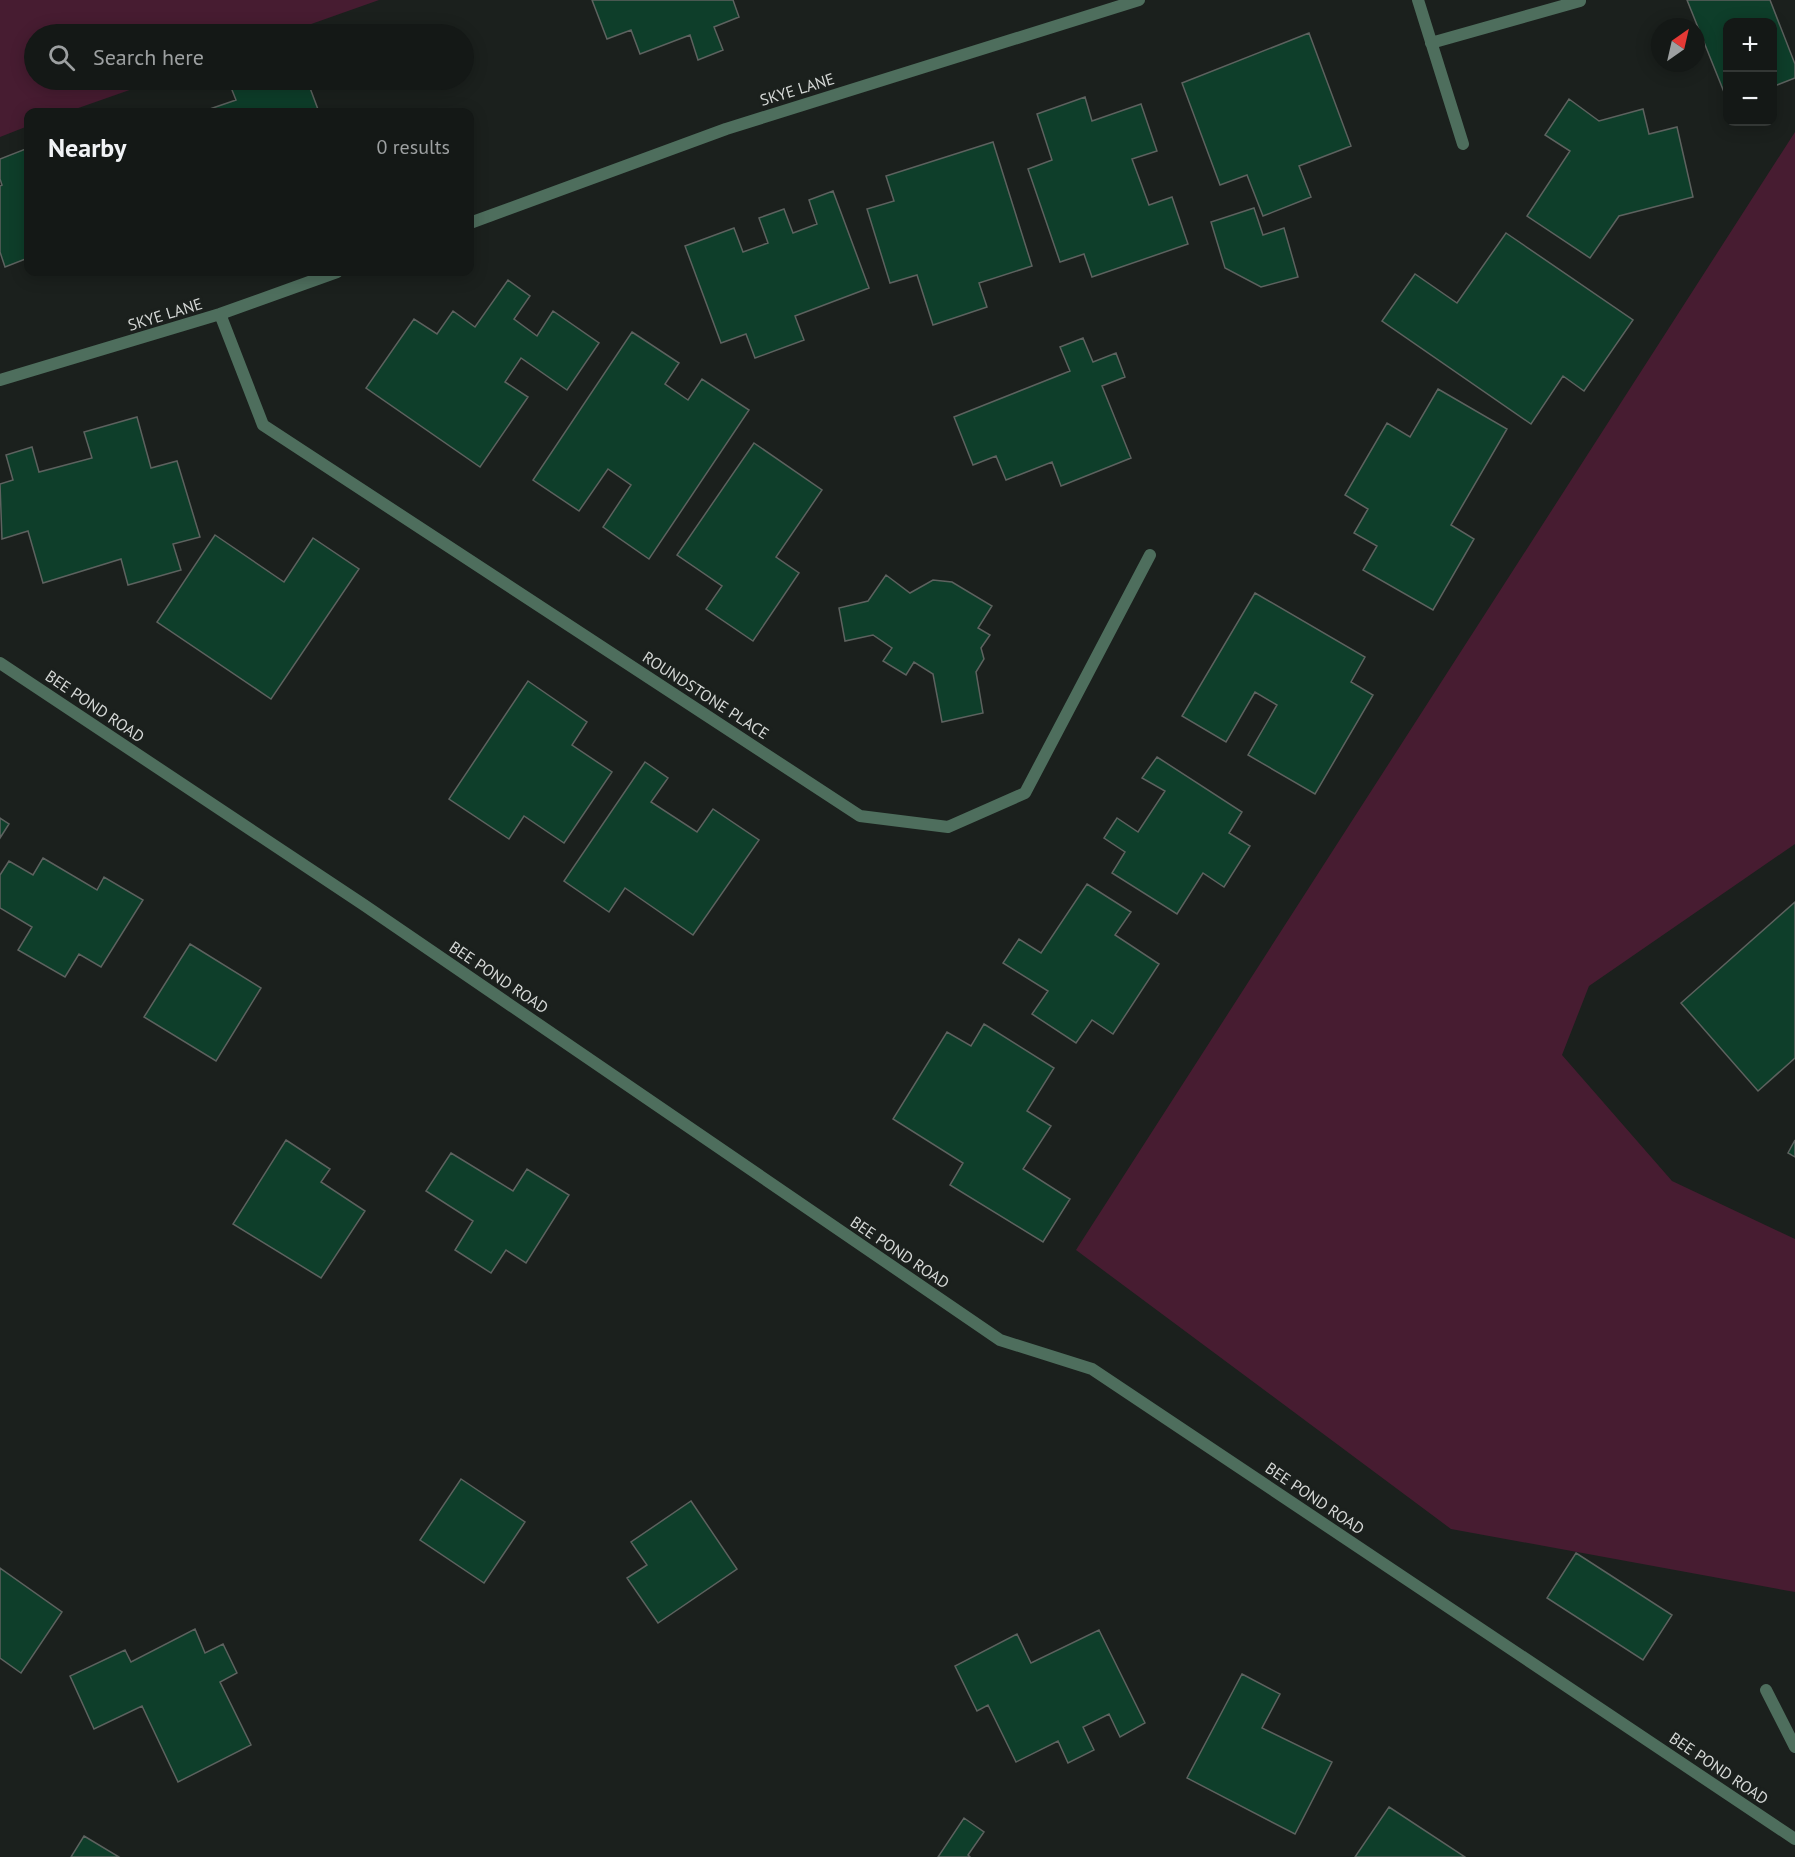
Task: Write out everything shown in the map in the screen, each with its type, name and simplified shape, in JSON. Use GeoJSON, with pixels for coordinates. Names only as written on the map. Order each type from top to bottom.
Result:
{"type":"FeatureCollection","features":[{"type":"Feature","properties":{"kind":"street","name":"SKYE LANE"},"geometry":{"type":"LineString","coordinates":[[474,222],[726,129],[1139,0]]}},
{"type":"Feature","properties":{"kind":"street"},"geometry":{"type":"LineString","coordinates":[[1418,0],[1463,144]]}},
{"type":"Feature","properties":{"kind":"street"},"geometry":{"type":"LineString","coordinates":[[1431,42],[1580,1]]}},
{"type":"Feature","properties":{"kind":"street","name":"SKYE LANE"},"geometry":{"type":"LineString","coordinates":[[0,380],[220,314],[325,276]]}},
{"type":"Feature","properties":{"kind":"street","name":"ROUNDSTONE PLACE"},"geometry":{"type":"LineString","coordinates":[[220,314],[263,425],[860,816],[948,827],[1025,794],[1150,555]]}},
{"type":"Feature","properties":{"kind":"street","name":"BEE POND ROAD"},"geometry":{"type":"LineString","coordinates":[[0,663],[364,905],[1000,1340],[1092,1369],[1795,1839]]}},
{"type":"Feature","properties":{"kind":"street"},"geometry":{"type":"LineString","coordinates":[[1766,1690],[1795,1747]]}},
{"type":"Feature","properties":{"kind":"shaded area"},"geometry":{"type":"Polygon","coordinates":[[[0,0],[379,0],[311,24],[24,24],[24,90],[130,90],[78,108],[24,108],[24,128],[0,137],[0,0]]]}},
{"type":"Feature","properties":{"kind":"shaded area"},"geometry":{"type":"Polygon","coordinates":[[[1795,132],[1795,844],[1589,986],[1562,1055],[1672,1181],[1795,1239],[1795,1592],[1451,1529],[1076,1250],[1795,132]]]}},
{"type":"Feature","properties":{"kind":"building"},"geometry":{"type":"Polygon","coordinates":[[[592,0],[733,0],[739,17],[714,27],[723,50],[698,60],[690,35],[640,54],[631,30],[607,39],[592,0]]]}},
{"type":"Feature","properties":{"kind":"building"},"geometry":{"type":"Polygon","coordinates":[[[1687,0],[1770,0],[1795,64],[1795,78],[1777,85],[1777,18],[1723,18],[1723,90],[1705,45],[1705,18],[1694,18],[1687,0]]]}},
{"type":"Feature","properties":{"kind":"building"},"geometry":{"type":"Polygon","coordinates":[[[1309,33],[1351,146],[1299,166],[1311,197],[1263,216],[1247,175],[1220,185],[1182,83],[1309,33]]]}},
{"type":"Feature","properties":{"kind":"building"},"geometry":{"type":"Polygon","coordinates":[[[232,90],[311,90],[318,108],[213,108],[236,100],[232,90]]]}},
{"type":"Feature","properties":{"kind":"building"},"geometry":{"type":"Polygon","coordinates":[[[1085,97],[1092,121],[1141,104],[1157,151],[1132,159],[1149,205],[1172,197],[1188,244],[1092,277],[1084,254],[1060,262],[1028,169],[1052,160],[1037,114],[1085,97]]]}},
{"type":"Feature","properties":{"kind":"building"},"geometry":{"type":"Polygon","coordinates":[[[1569,99],[1599,121],[1643,109],[1649,134],[1677,127],[1693,197],[1619,216],[1590,258],[1527,216],[1570,151],[1545,135],[1569,99]]]}},
{"type":"Feature","properties":{"kind":"building"},"geometry":{"type":"Polygon","coordinates":[[[993,142],[1032,266],[979,283],[987,307],[933,325],[917,275],[890,283],[867,209],[894,201],[886,176],[993,142]]]}},
{"type":"Feature","properties":{"kind":"building"},"geometry":{"type":"Polygon","coordinates":[[[24,150],[24,260],[5,267],[0,252],[0,186],[2,185],[0,159],[24,150]]]}},
{"type":"Feature","properties":{"kind":"building"},"geometry":{"type":"Polygon","coordinates":[[[833,191],[869,288],[795,316],[804,340],[755,358],[746,334],[721,343],[685,246],[734,228],[743,252],[768,243],[759,218],[784,209],[793,233],[817,224],[809,200],[833,191]]]}},
{"type":"Feature","properties":{"kind":"building"},"geometry":{"type":"Polygon","coordinates":[[[1254,208],[1263,235],[1284,228],[1298,277],[1261,287],[1225,268],[1211,222],[1254,208]]]}},
{"type":"Feature","properties":{"kind":"building"},"geometry":{"type":"Polygon","coordinates":[[[1506,233],[1633,320],[1584,391],[1563,376],[1531,424],[1382,321],[1415,274],[1457,303],[1506,233]]]}},
{"type":"Feature","properties":{"kind":"building"},"geometry":{"type":"Polygon","coordinates":[[[508,280],[530,296],[514,319],[537,336],[553,311],[599,343],[567,390],[521,358],[505,382],[528,397],[480,467],[366,388],[414,319],[437,334],[453,311],[475,327],[508,280]]]}},
{"type":"Feature","properties":{"kind":"building"},"geometry":{"type":"Polygon","coordinates":[[[632,332],[679,363],[665,384],[688,400],[702,379],[749,410],[649,559],[603,527],[631,485],[608,469],[579,511],[533,480],[632,332]]]}},
{"type":"Feature","properties":{"kind":"building"},"geometry":{"type":"Polygon","coordinates":[[[1083,338],[1093,362],[1116,353],[1125,377],[1102,386],[1131,458],[1061,486],[1052,462],[1006,480],[996,456],[973,465],[954,417],[1070,371],[1060,347],[1083,338]]]}},
{"type":"Feature","properties":{"kind":"building"},"geometry":{"type":"Polygon","coordinates":[[[1438,389],[1507,429],[1451,525],[1474,539],[1433,610],[1363,570],[1377,546],[1354,533],[1368,509],[1345,495],[1387,423],[1410,437],[1438,389]]]}},
{"type":"Feature","properties":{"kind":"building"},"geometry":{"type":"Polygon","coordinates":[[[137,417],[151,468],[177,461],[200,537],[173,544],[181,570],[128,585],[121,559],[43,583],[28,531],[2,539],[0,484],[13,480],[6,455],[32,447],[39,472],[92,458],[84,432],[137,417]]]}},
{"type":"Feature","properties":{"kind":"building"},"geometry":{"type":"Polygon","coordinates":[[[754,443],[822,490],[776,557],[799,573],[753,641],[706,609],[722,586],[677,555],[754,443]]]}},
{"type":"Feature","properties":{"kind":"building"},"geometry":{"type":"Polygon","coordinates":[[[215,535],[284,582],[313,538],[359,569],[271,699],[157,622],[215,535]]]}},
{"type":"Feature","properties":{"kind":"building"},"geometry":{"type":"Polygon","coordinates":[[[886,575],[910,593],[933,580],[952,582],[992,606],[978,628],[990,635],[981,648],[984,659],[976,672],[983,713],[942,722],[933,674],[914,662],[906,675],[883,661],[892,648],[873,635],[845,641],[839,608],[868,601],[886,575]]]}},
{"type":"Feature","properties":{"kind":"building"},"geometry":{"type":"Polygon","coordinates":[[[1255,593],[1365,657],[1351,682],[1373,695],[1315,794],[1248,755],[1277,705],[1255,692],[1226,742],[1182,716],[1255,593]]]}},
{"type":"Feature","properties":{"kind":"building"},"geometry":{"type":"Polygon","coordinates":[[[528,681],[587,722],[572,745],[612,772],[564,843],[524,816],[509,839],[449,799],[528,681]]]}},
{"type":"Feature","properties":{"kind":"building"},"geometry":{"type":"Polygon","coordinates":[[[1157,757],[1242,812],[1229,833],[1250,846],[1224,887],[1203,873],[1177,914],[1112,873],[1125,852],[1104,838],[1117,818],[1138,832],[1165,791],[1142,778],[1157,757]]]}},
{"type":"Feature","properties":{"kind":"building"},"geometry":{"type":"Polygon","coordinates":[[[645,762],[668,778],[651,802],[697,832],[713,809],[759,840],[693,935],[625,888],[609,912],[564,881],[645,762]]]}},
{"type":"Feature","properties":{"kind":"building"},"geometry":{"type":"Polygon","coordinates":[[[0,818],[9,824],[0,838],[0,818]]]}},
{"type":"Feature","properties":{"kind":"building"},"geometry":{"type":"Polygon","coordinates":[[[43,858],[97,890],[104,877],[143,900],[101,967],[79,954],[65,977],[18,950],[32,927],[0,908],[0,875],[9,861],[33,875],[43,858]]]}},
{"type":"Feature","properties":{"kind":"building"},"geometry":{"type":"Polygon","coordinates":[[[1087,884],[1131,912],[1115,935],[1159,964],[1113,1034],[1092,1020],[1076,1043],[1032,1014],[1048,991],[1003,963],[1019,939],[1041,953],[1087,884]]]}},
{"type":"Feature","properties":{"kind":"building"},"geometry":{"type":"Polygon","coordinates":[[[1795,902],[1795,1058],[1758,1091],[1681,1003],[1795,902]]]}},
{"type":"Feature","properties":{"kind":"building"},"geometry":{"type":"Polygon","coordinates":[[[190,944],[261,988],[216,1061],[144,1017],[190,944]]]}},
{"type":"Feature","properties":{"kind":"building"},"geometry":{"type":"Polygon","coordinates":[[[984,1024],[1054,1068],[1027,1111],[1051,1126],[1023,1169],[1070,1199],[1043,1242],[950,1185],[963,1163],[893,1119],[947,1032],[971,1046],[984,1024]]]}},
{"type":"Feature","properties":{"kind":"building"},"geometry":{"type":"Polygon","coordinates":[[[286,1140],[330,1169],[321,1182],[365,1211],[321,1278],[233,1224],[286,1140]]]}},
{"type":"Feature","properties":{"kind":"building"},"geometry":{"type":"Polygon","coordinates":[[[1795,1140],[1795,1157],[1788,1153],[1795,1140]]]}},
{"type":"Feature","properties":{"kind":"building"},"geometry":{"type":"Polygon","coordinates":[[[451,1153],[513,1191],[527,1169],[569,1195],[526,1263],[506,1250],[491,1273],[455,1250],[473,1221],[426,1191],[451,1153]]]}},
{"type":"Feature","properties":{"kind":"building"},"geometry":{"type":"Polygon","coordinates":[[[461,1479],[525,1522],[484,1583],[420,1540],[461,1479]]]}},
{"type":"Feature","properties":{"kind":"building"},"geometry":{"type":"Polygon","coordinates":[[[691,1501],[737,1569],[658,1623],[627,1578],[647,1565],[631,1542],[691,1501]]]}},
{"type":"Feature","properties":{"kind":"building"},"geometry":{"type":"Polygon","coordinates":[[[1576,1553],[1672,1615],[1643,1660],[1547,1598],[1576,1553]]]}},
{"type":"Feature","properties":{"kind":"building"},"geometry":{"type":"Polygon","coordinates":[[[0,1568],[62,1612],[21,1673],[0,1658],[0,1568]]]}},
{"type":"Feature","properties":{"kind":"building"},"geometry":{"type":"Polygon","coordinates":[[[195,1629],[205,1653],[223,1644],[237,1673],[220,1682],[251,1745],[178,1782],[142,1706],[94,1729],[70,1676],[125,1650],[131,1662],[195,1629]]]}},
{"type":"Feature","properties":{"kind":"building"},"geometry":{"type":"Polygon","coordinates":[[[1099,1630],[1145,1723],[1120,1737],[1109,1714],[1083,1727],[1094,1750],[1068,1763],[1058,1741],[1016,1762],[988,1705],[977,1711],[955,1666],[1017,1634],[1031,1663],[1099,1630]]]}},
{"type":"Feature","properties":{"kind":"building"},"geometry":{"type":"Polygon","coordinates":[[[1242,1674],[1280,1694],[1262,1728],[1332,1762],[1295,1834],[1187,1778],[1242,1674]]]}},
{"type":"Feature","properties":{"kind":"building"},"geometry":{"type":"Polygon","coordinates":[[[1389,1807],[1465,1857],[1355,1857],[1389,1807]]]}},
{"type":"Feature","properties":{"kind":"building"},"geometry":{"type":"Polygon","coordinates":[[[964,1818],[984,1832],[968,1855],[970,1857],[938,1857],[964,1818]]]}},
{"type":"Feature","properties":{"kind":"building"},"geometry":{"type":"Polygon","coordinates":[[[84,1836],[119,1857],[71,1857],[84,1836]]]}}]}
